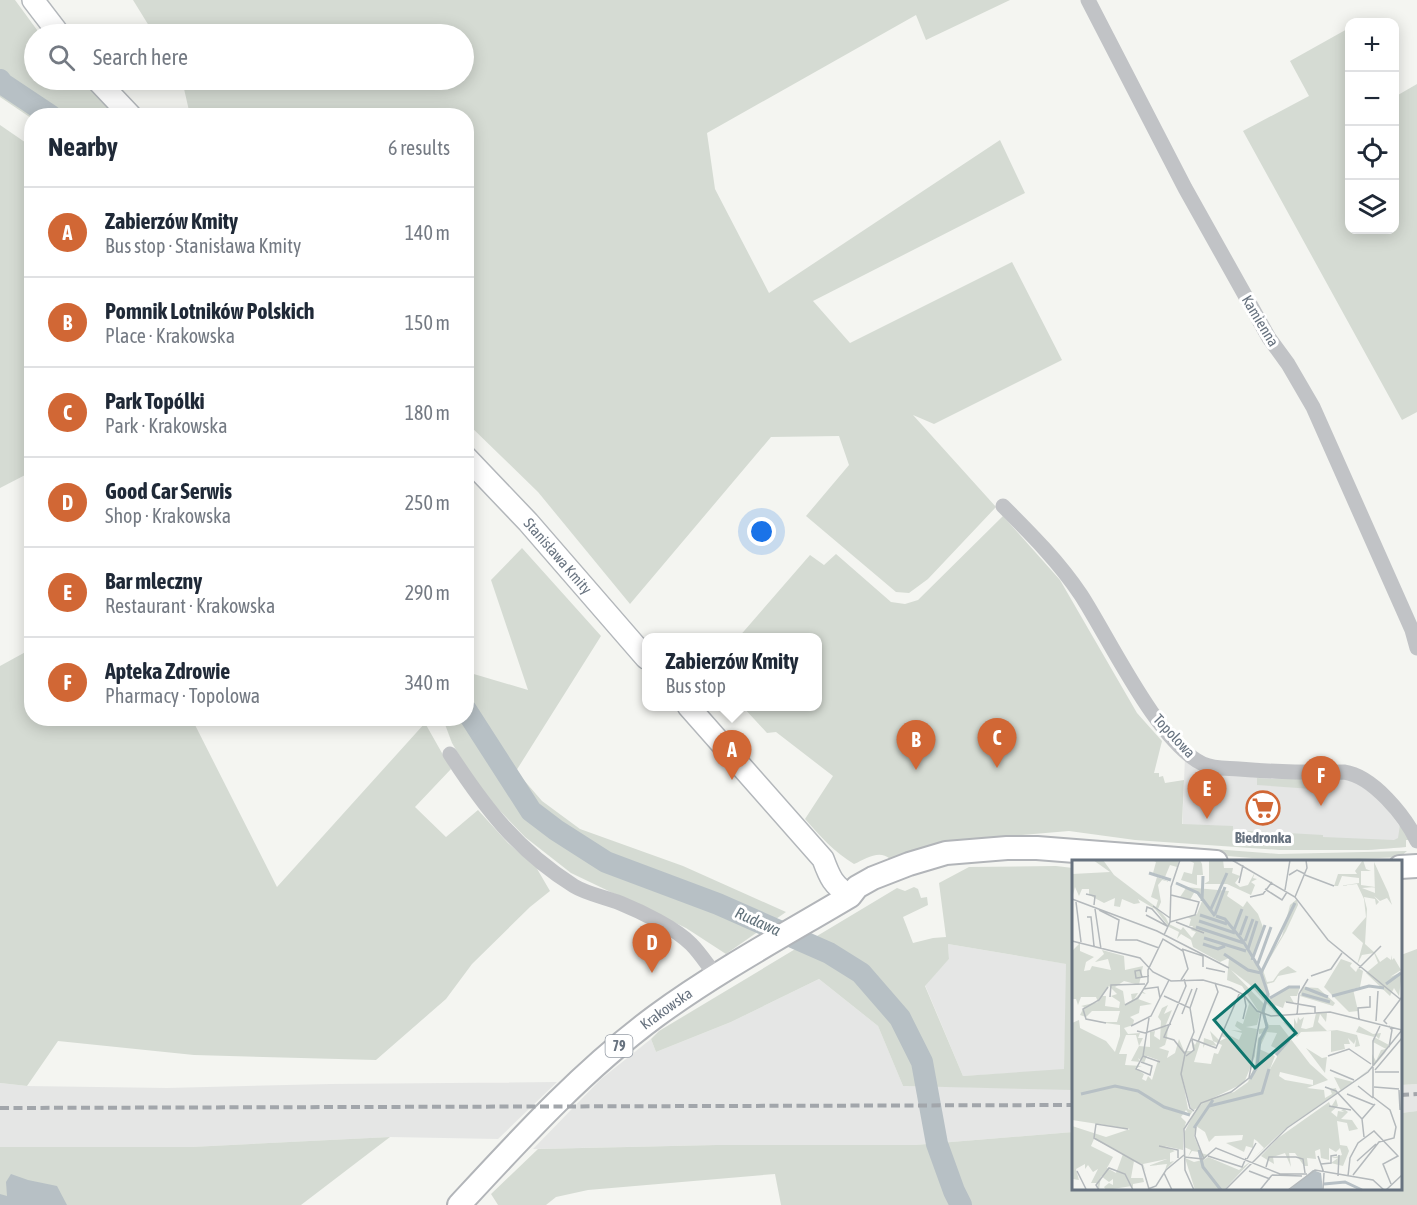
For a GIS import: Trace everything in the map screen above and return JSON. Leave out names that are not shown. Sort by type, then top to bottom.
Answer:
[{"type":"main road","points":[[33,0],[51,24]]},
{"type":"main road","points":[[106,90],[123,108]]},
{"type":"main road","name":"Stanisława Kmity","points":[[474,465],[528,522],[642,653]]},
{"type":"main road","points":[[692,711],[823,859],[836,864],[842,871],[848,879],[850,896]]},
{"type":"main road","name":"Krakowska","points":[[459,1205],[560,1099],[609,1054],[658,1015],[717,976],[850,896],[865,896],[897,880],[965,853],[999,849],[1037,848],[1201,860]]},
{"type":"main road","points":[[1402,867],[1417,866]]},
{"type":"street","name":"Kamienna","points":[[1088,0],[1196,208],[1269,338],[1288,364],[1313,407],[1412,630],[1417,648]]},
{"type":"street","name":"Topolowa","points":[[1003,506],[1047,551],[1080,595],[1150,710],[1191,757],[1202,764],[1213,767],[1274,773],[1344,771],[1354,774],[1366,780],[1385,797],[1407,823],[1417,842]]},
{"type":"street","points":[[450,754],[474,791],[509,834],[542,864],[576,887],[621,904],[681,936],[693,946],[717,976]]},
{"type":"shaded area","points":[[0,0],[15,0],[33,24],[24,24],[24,90],[91,90],[108,108],[24,108],[24,113],[0,97]]},
{"type":"shaded area","points":[[133,0],[1010,0],[926,40],[916,15],[707,133],[715,189],[769,293],[1000,140],[1025,193],[813,301],[850,343],[1012,262],[1062,360],[934,424],[913,415],[996,507],[928,579],[909,593],[896,592],[806,516],[849,465],[839,436],[771,437],[630,604],[538,492],[474,430],[474,108],[188,108],[184,90],[474,90],[474,24],[148,24]]},
{"type":"shaded area","points":[[1345,30],[1345,234],[1399,234],[1399,94],[1417,84],[1417,412],[1402,420],[1243,131],[1309,96],[1290,61]]},
{"type":"shaded area","points":[[0,125],[24,142],[24,476],[0,488]]},
{"type":"shaded area","points":[[1003,516],[1060,580],[1137,713],[1162,741],[1154,773],[1159,773],[1159,777],[1163,776],[1165,783],[1184,780],[1182,824],[1233,826],[1233,830],[1323,835],[1323,837],[1394,840],[1398,838],[1400,825],[1409,840],[1406,840],[1406,847],[1368,850],[1280,850],[1135,840],[1069,831],[973,839],[918,849],[890,859],[877,855],[854,864],[822,838],[805,819],[833,776],[776,732],[767,733],[747,711],[822,711],[822,633],[742,633],[810,555],[824,565],[836,554],[891,602],[905,604],[918,600]]},
{"type":"shaded area","points":[[522,548],[601,636],[516,771],[542,801],[580,829],[683,866],[786,912],[726,954],[686,928],[571,873],[525,837],[480,790],[452,743],[446,726],[474,726],[474,674],[528,690],[491,580]]},
{"type":"shaded area","points":[[24,653],[24,726],[196,726],[277,887],[422,726],[427,726],[451,769],[415,807],[446,837],[478,810],[508,843],[536,867],[550,891],[530,907],[472,964],[446,999],[376,1060],[194,1055],[58,1041],[27,1086],[0,1083],[0,666]]},
{"type":"shaded area","points":[[1185,756],[1208,771],[1257,778],[1316,776],[1351,778],[1381,801],[1410,840],[1406,840],[1406,847],[1368,850],[1285,850],[1285,842],[1182,835]]},
{"type":"shaded area","points":[[1327,776],[1326,790],[1257,785],[1257,778]]},
{"type":"shaded area","points":[[1095,840],[1279,854],[1407,851],[1400,857],[1360,859],[1252,858],[1139,849]]},
{"type":"shaded area","points":[[969,867],[1072,868],[1072,1090],[903,1086],[878,1026],[819,979],[731,1022],[656,1052],[651,1039],[659,1031],[897,888],[905,891],[914,887],[918,889],[921,898],[927,897],[928,905],[903,917],[913,943],[946,937],[939,883]],"holes":[[[948,944],[1066,964],[1064,1069],[963,1076],[925,986],[949,959]]]},
{"type":"shaded area","points":[[948,944],[1067,964],[1064,1070],[963,1076],[925,985],[949,959]]},
{"type":"shaded area","points":[[1417,949],[1417,1084],[1402,1085],[1402,955]]},
{"type":"shaded area","points":[[819,979],[878,1026],[903,1086],[1072,1089],[1072,1132],[915,1145],[716,1145],[533,1149],[601,1079],[651,1039],[656,1052],[731,1022]]},
{"type":"shaded area","points":[[557,1082],[498,1139],[390,1137],[191,1147],[0,1147],[0,1083],[27,1086],[167,1088]]},
{"type":"shaded area","points":[[1417,1084],[1417,1111],[1402,1113],[1402,1085]]},
{"type":"shaded area","points":[[1417,1111],[1417,1205],[781,1205],[775,1174],[588,1190],[556,1197],[546,1205],[498,1205],[491,1194],[538,1149],[716,1145],[915,1145],[1072,1132],[1072,1190],[1402,1190],[1402,1113]]},
{"type":"shaded area","points":[[390,1137],[301,1205],[0,1205],[0,1147],[191,1147]]},
{"type":"shaded area","points":[[11,1174],[57,1186],[67,1205],[0,1205],[0,1194],[7,1196],[6,1182]]},
{"type":"waterway","name":"Rudawa","points":[[0,80],[39,108]]},
{"type":"waterway","name":"Rudawa","points":[[474,722],[531,811],[556,830],[606,862],[718,904],[829,953],[861,973],[900,1018],[922,1062],[937,1144],[961,1205]]},
{"type":"railway","points":[[1402,1095],[1417,1094]]},
{"type":"railway","points":[[0,1108],[1072,1105]]},
{"type":"place","name":"Park Topólki","points":[[997,768]]},
{"type":"place","name":"Pomnik Lotników Polskich","points":[[916,770]]},
{"type":"place","name":"Zabierzów Kmity","points":[[732,780]]},
{"type":"place","name":"Apteka Zdrowie","points":[[1321,806]]},
{"type":"place","name":"Biedronka","points":[[1263,808]]},
{"type":"place","name":"Bar mleczny","points":[[1207,819]]},
{"type":"place","name":"Good Car Serwis","points":[[652,973]]}]
